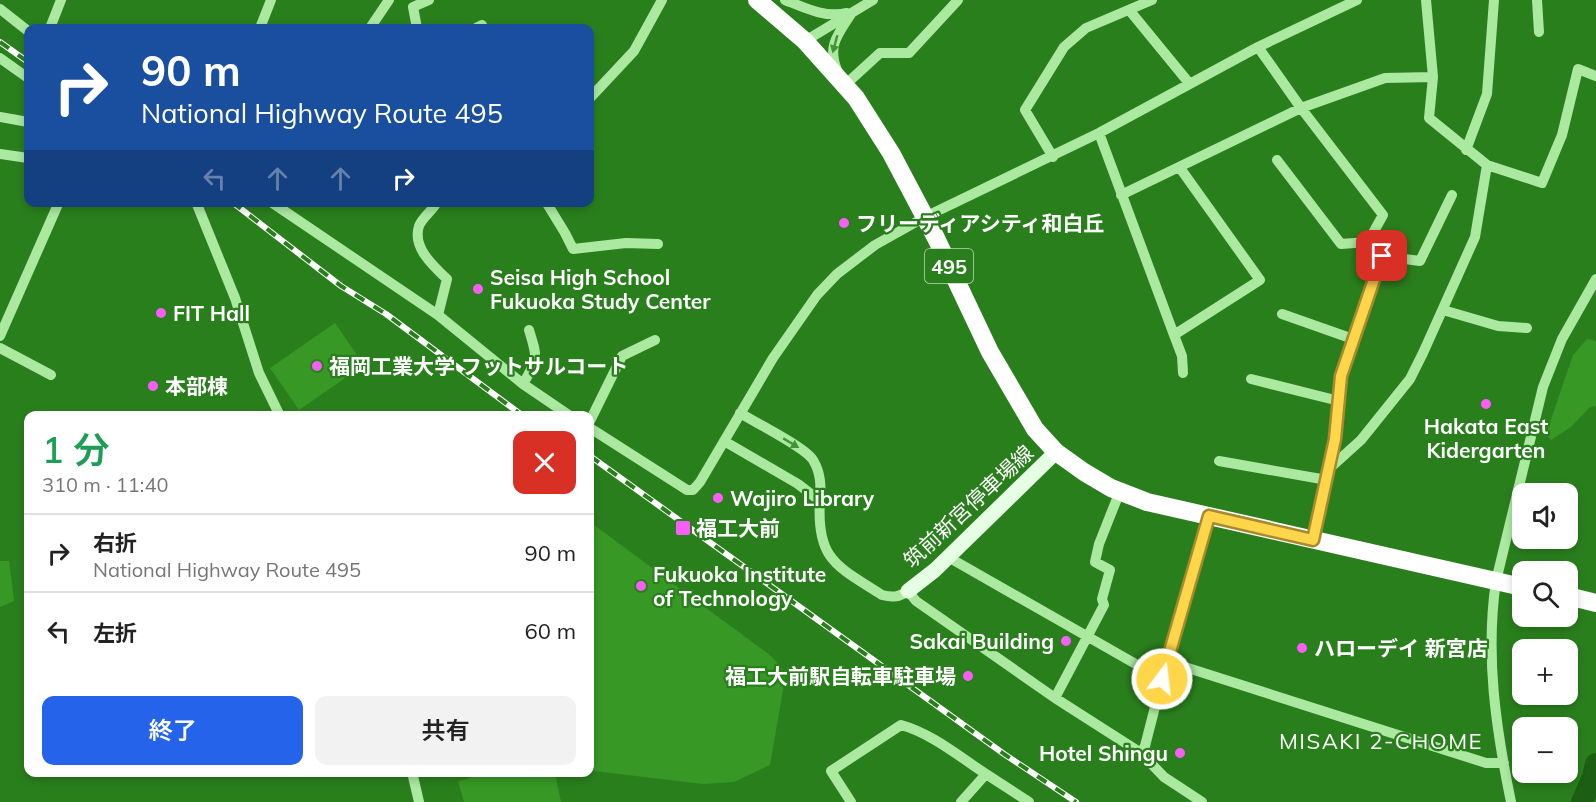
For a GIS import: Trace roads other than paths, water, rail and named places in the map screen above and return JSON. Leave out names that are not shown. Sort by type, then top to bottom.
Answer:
[{"type":"highway","name":"495","points":[[757,0],[805,41],[856,98],[891,153],[990,352],[1035,429],[1056,452],[1084,472],[1119,491],[1147,502],[1512,585]]},
{"type":"highway","points":[[1578,599],[1596,603]]},
{"type":"main road","name":"筑前新宮停車場線","points":[[908,591],[935,570],[1056,452]]},
{"type":"street","points":[[52,24],[61,0]]},
{"type":"street","points":[[262,24],[271,0]]},
{"type":"street","points":[[373,24],[389,0]]},
{"type":"street","points":[[416,24],[410,4],[429,0]]},
{"type":"street","points":[[594,94],[634,51],[662,0]]},
{"type":"street","points":[[785,0],[810,11],[826,14],[853,11]]},
{"type":"street","points":[[805,41],[873,0]]},
{"type":"street","points":[[853,11],[833,45],[832,58],[843,82],[880,53],[909,53],[958,0]]},
{"type":"street","points":[[1053,157],[1025,110],[1064,47],[1086,28],[1152,0]]},
{"type":"street","points":[[594,431],[687,490],[693,490],[700,482],[773,358],[817,295],[837,274],[874,245],[1053,157],[1258,47],[1357,0]]},
{"type":"street","points":[[1426,0],[1433,77],[1429,118],[1487,165],[1542,183],[1562,135],[1578,69],[1596,76]]},
{"type":"street","points":[[1466,150],[1487,94],[1494,0]]},
{"type":"street","points":[[1537,0],[1539,32]]},
{"type":"street","points":[[0,9],[24,28]]},
{"type":"street","points":[[1130,11],[1189,83]]},
{"type":"street","points":[[1258,47],[1301,108],[1383,215],[1368,242]]},
{"type":"street","points":[[0,58],[24,75]]},
{"type":"street","points":[[1121,195],[1301,108],[1385,78],[1433,77]]},
{"type":"street","points":[[0,117],[24,121]]},
{"type":"street","points":[[1099,133],[1182,356],[1184,373]]},
{"type":"street","points":[[0,154],[24,157]]},
{"type":"street","points":[[1277,160],[1341,244],[1368,242],[1382,256],[1420,261],[1452,195]]},
{"type":"street","points":[[1329,468],[1361,440],[1410,379],[1475,237],[1487,165]]},
{"type":"street","points":[[1174,335],[1260,280],[1180,168]]},
{"type":"street","points":[[0,336],[57,207]]},
{"type":"street","points":[[198,207],[235,298],[259,373],[278,411]]},
{"type":"street","points":[[278,207],[438,315],[523,384],[563,411]]},
{"type":"street","points":[[433,207],[419,225],[419,238],[424,256],[447,279],[438,315]]},
{"type":"street","points":[[549,207],[573,249],[626,243],[658,244]]},
{"type":"street","points":[[1313,540],[1327,480],[1341,376],[1382,256]]},
{"type":"street","points":[[1511,802],[1491,672],[1492,607],[1496,581],[1543,387],[1562,339],[1596,279]]},
{"type":"street","points":[[1443,310],[1498,326],[1527,328]]},
{"type":"street","points":[[1282,314],[1353,339]]},
{"type":"street","points":[[523,384],[535,363],[537,354],[529,330]]},
{"type":"street","points":[[594,413],[622,356],[656,340]]},
{"type":"street","points":[[0,348],[51,375]]},
{"type":"street","points":[[1251,379],[1339,401]]},
{"type":"street","points":[[740,413],[812,458],[819,473],[821,489],[821,536],[828,555],[835,564],[882,595],[899,596],[908,591],[916,601],[1055,698],[1141,753],[1164,777],[1202,802]]},
{"type":"street","points":[[724,441],[798,484],[820,501]]},
{"type":"street","points":[[1219,461],[1327,480]]},
{"type":"street","points":[[1055,698],[1104,605],[1102,599],[1110,570],[1095,562],[1099,544],[1119,491]]},
{"type":"street","points":[[1141,753],[1145,746],[1209,516]]},
{"type":"street","points":[[948,557],[1162,679]]},
{"type":"street","points":[[1167,661],[1486,763],[1504,762]]},
{"type":"street","points":[[850,802],[831,771],[901,725],[910,727],[930,738],[1029,802]]},
{"type":"street","points":[[961,802],[986,774]]},
{"type":"street","points":[[413,777],[419,802]]},
{"type":"waterway","points":[[1582,802],[1596,764]]},
{"type":"railway","points":[[0,42],[24,59]]},
{"type":"railway","points":[[238,207],[341,286],[386,314],[516,411]]},
{"type":"railway","points":[[594,459],[1004,754],[1076,802]]},
{"type":"place","name":"フリーディアシティ和白丘","points":[[844,223]]},
{"type":"place","name":"Seisa High School Fukuoka Study Center","points":[[478,289]]},
{"type":"place","name":"FIT Hall","points":[[161,313]]},
{"type":"place","name":"福岡工業大学 フットサルコート","points":[[317,366]]},
{"type":"place","name":"本部棟","points":[[153,386]]},
{"type":"place","name":"Hakata East Kidergarten","points":[[1486,404]]},
{"type":"place","name":"Wajiro Library","points":[[718,498]]},
{"type":"place","name":"福工大前","points":[[683,528]]},
{"type":"place","name":"Fukuoka Institute of Technology","points":[[641,586]]},
{"type":"place","name":"Sakai Building","points":[[1066,641]]},
{"type":"place","name":"ハローデイ 新宮店","points":[[1302,648]]},
{"type":"place","name":"福工大前駅自転車駐車場","points":[[968,676]]},
{"type":"place","name":"Hotel Shingu","points":[[1180,753]]},
{"type":"district","name":"MISAKI 2-CHOME","points":[[1381,741]]}]
